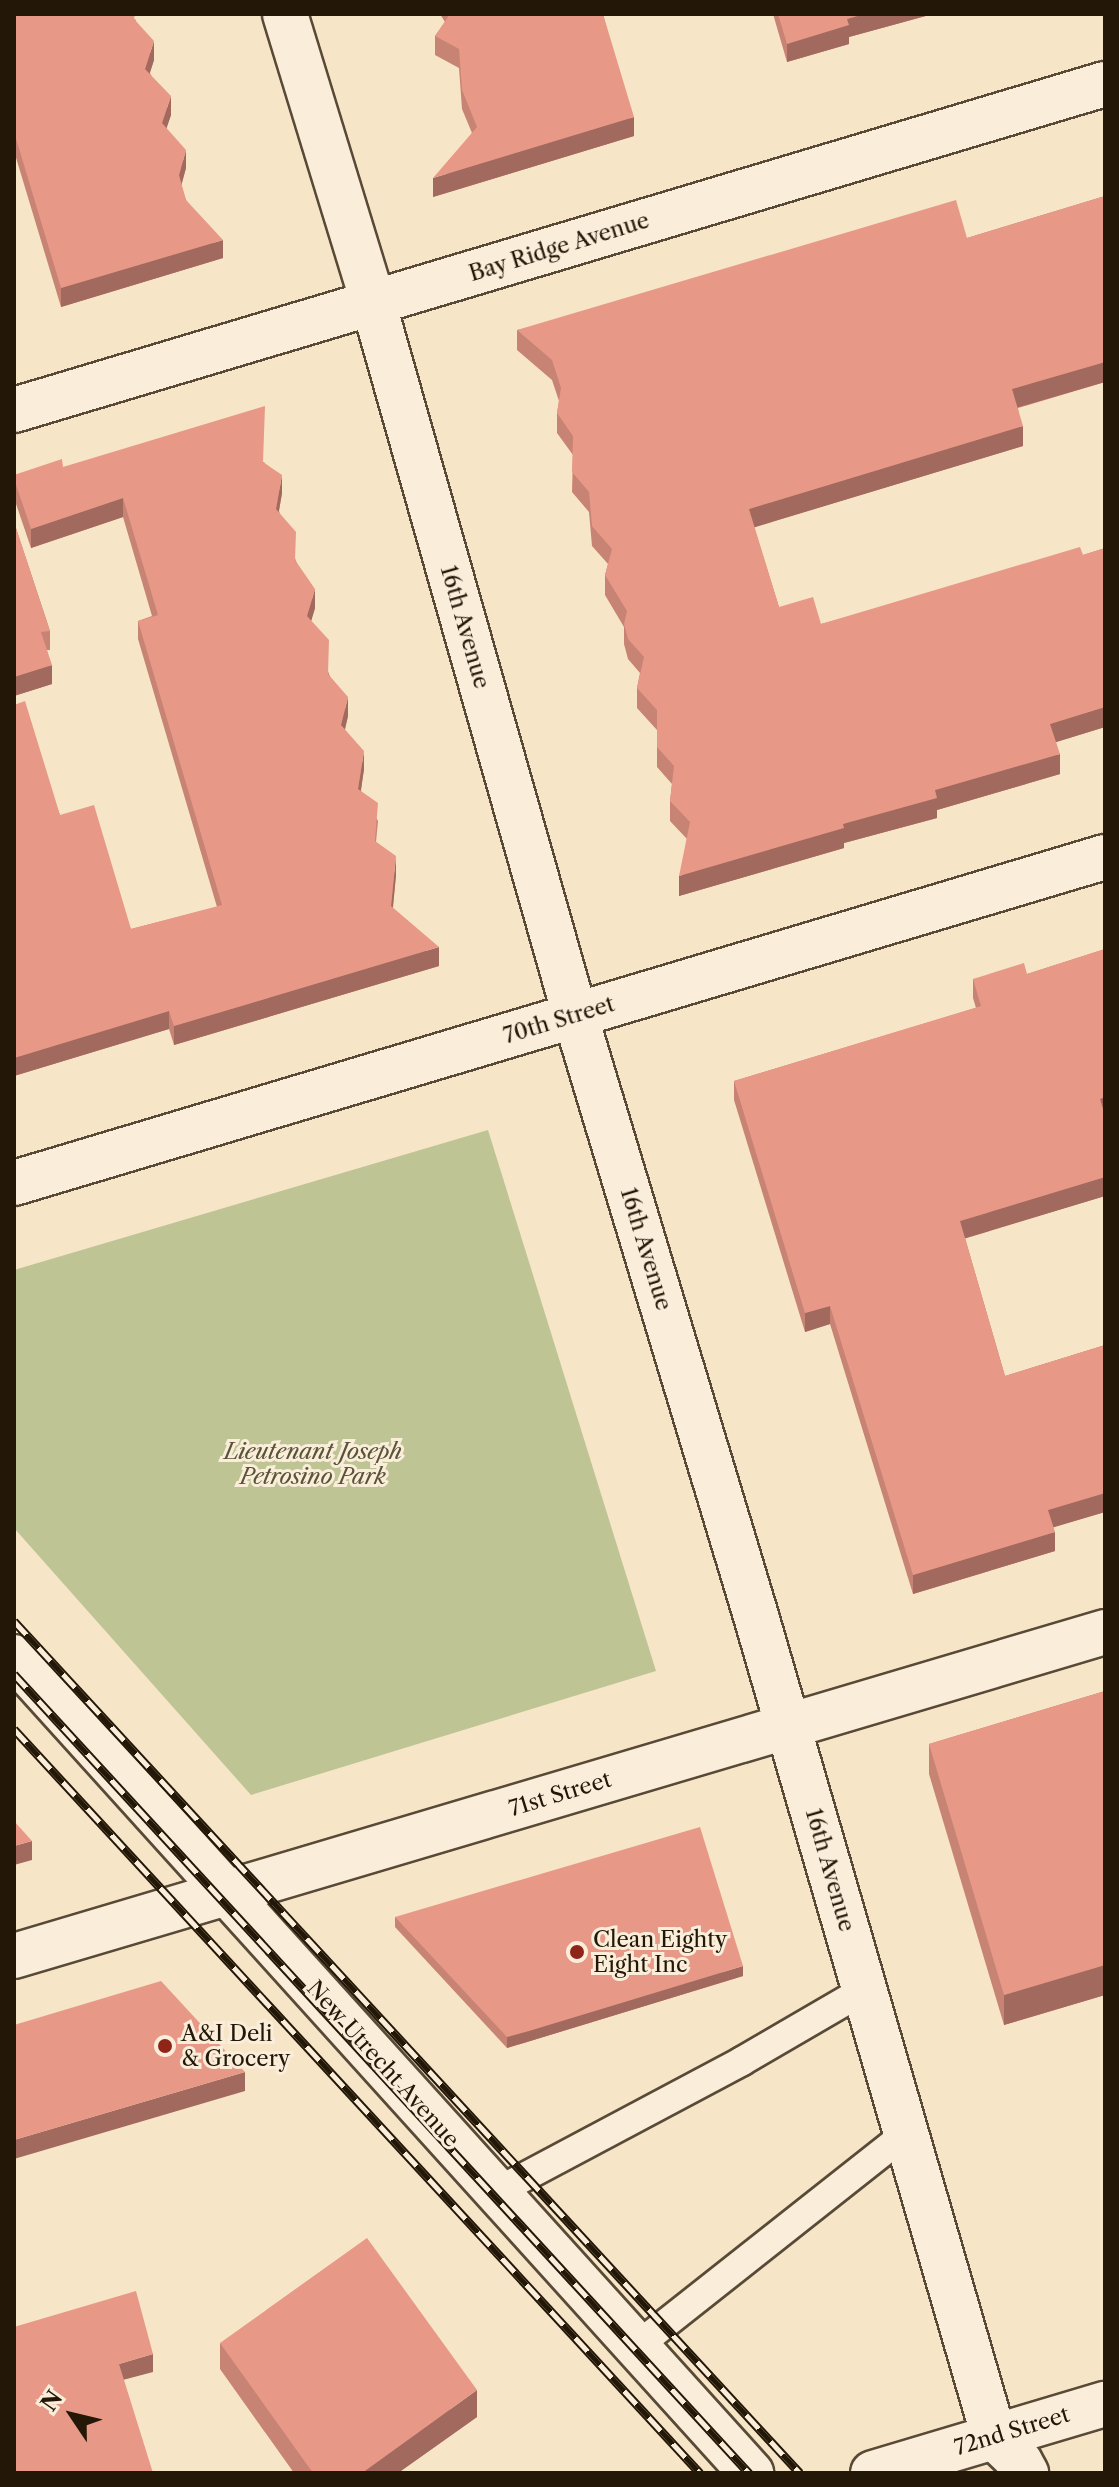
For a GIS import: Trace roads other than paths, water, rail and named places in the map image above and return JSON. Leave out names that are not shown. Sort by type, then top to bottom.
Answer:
[{"type":"street","name":"16th Avenue","points":[[285,14],[373,302],[575,1015],[788,1726],[994,2437],[1020,2462],[1026,2473]]},
{"type":"street","name":"Bay Ridge Avenue","points":[[14,410],[1105,84]]},
{"type":"street","name":"70th Street","points":[[14,1183],[1105,857]]},
{"type":"street","name":"71st Street","points":[[14,1956],[1105,1632]]},
{"type":"street","name":"New Utrecht Avenue","points":[[14,1657],[230,1892],[751,2473]]},
{"type":"street","name":"72nd Street","points":[[873,2473],[1105,2404]]},
{"type":"lane","points":[[498,2191],[742,2061],[864,1990]]},
{"type":"lane","points":[[637,2346],[907,2133]]},
{"type":"railway","points":[[14,1621],[800,2473]]},
{"type":"railway","points":[[14,1674],[749,2473]]},
{"type":"railway","points":[[14,1729],[700,2473]]},
{"type":"place","name":"Clean Eighty Eight Inc","points":[[577,1952]]},
{"type":"place","name":"A&I Deli & Grocery","points":[[165,2046]]},
{"type":"park label","name":"Lieutenant Joseph Petrosino Park","points":[[313,1464]]}]
